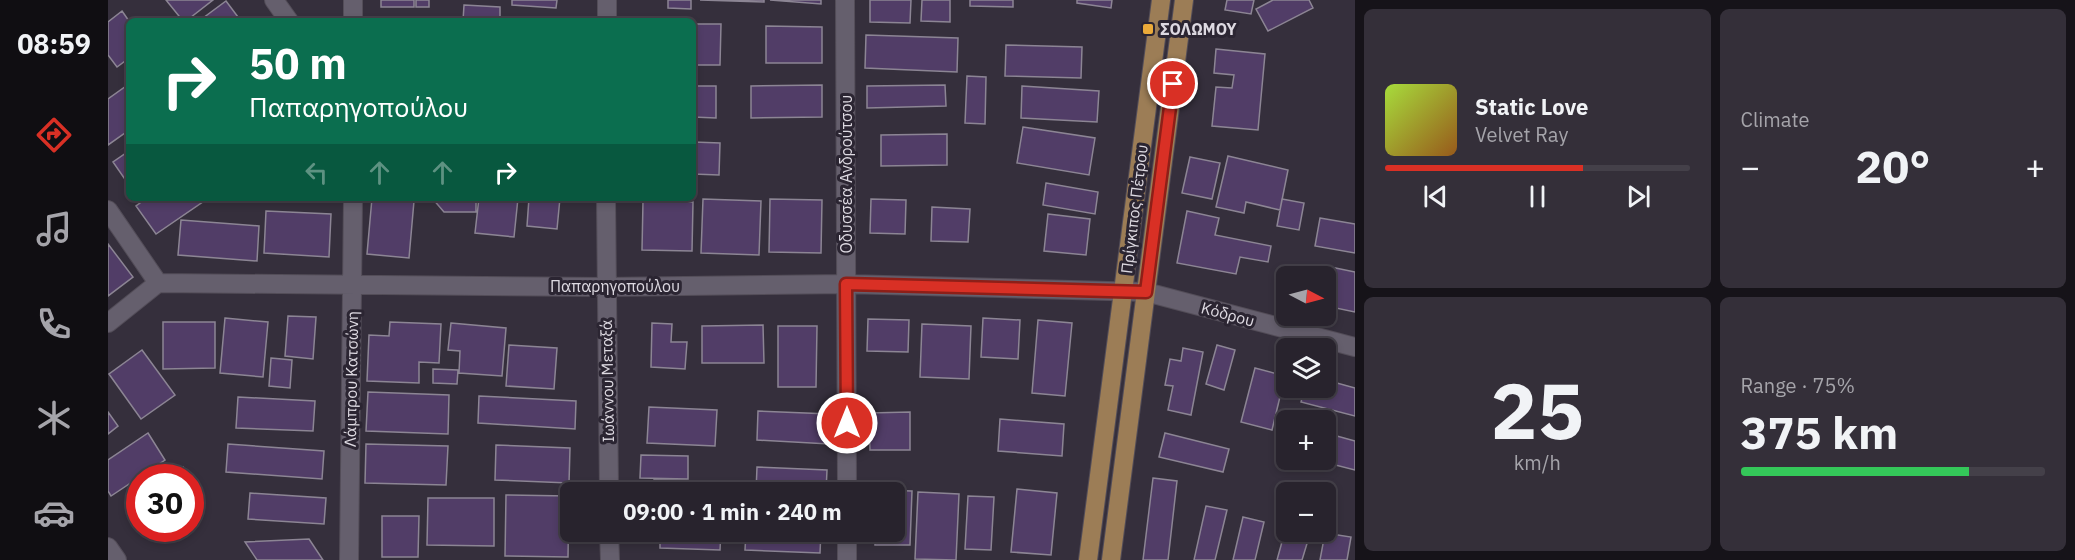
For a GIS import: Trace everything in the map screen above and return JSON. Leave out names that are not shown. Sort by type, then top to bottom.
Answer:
[{"type":"main road","name":"Πρίγκιπος Πέτρου","points":[[1111,560],[1161,0]]},
{"type":"main road","name":"Πρίγκιπος Πέτρου","points":[[1088,560],[1184,0]]},
{"type":"street","points":[[274,0],[287,18]]},
{"type":"street","points":[[353,0],[353,18]]},
{"type":"street","points":[[607,0],[607,18]]},
{"type":"street","name":"Οδυσσέα Ανδρούτσου","points":[[845,0],[847,482]]},
{"type":"street","name":"Λάμπρου Κατσώνη","points":[[349,560],[353,201]]},
{"type":"street","name":"Ιωάννου Μεταξά","points":[[606,201],[605,287],[609,482]]},
{"type":"street","points":[[108,210],[158,284],[108,323]]},
{"type":"street","name":"Παπαρηγοπούλου","points":[[158,284],[605,287],[846,284],[1135,292]]},
{"type":"street","name":"Κόδρου","points":[[1135,292],[1355,347]]},
{"type":"street","points":[[609,542],[610,560]]},
{"type":"street","points":[[847,542],[847,560]]},
{"type":"street","points":[[108,547],[117,560]]},
{"type":"building","points":[[166,0],[213,0],[190,18],[181,18]]},
{"type":"building","points":[[381,0],[414,0],[414,7],[381,7]]},
{"type":"building","points":[[416,0],[429,0],[429,7],[416,7]]},
{"type":"building","points":[[512,0],[557,0],[556,8],[512,5]]},
{"type":"building","points":[[668,0],[691,0],[691,9],[668,8]]},
{"type":"building","points":[[700,0],[764,0],[764,2]]},
{"type":"building","points":[[770,0],[821,0],[821,4]]},
{"type":"building","points":[[870,0],[911,0],[910,23],[870,22]]},
{"type":"building","points":[[922,0],[950,0],[950,22],[921,21]]},
{"type":"building","points":[[970,0],[1013,0],[1013,7],[970,6]]},
{"type":"building","points":[[1077,0],[1112,0],[1111,8],[1077,3]]},
{"type":"building","points":[[1227,0],[1254,0],[1251,14],[1225,10]]},
{"type":"building","points":[[1273,0],[1309,0],[1313,8],[1268,31],[1256,9]]},
{"type":"building","points":[[226,1],[239,18],[203,18]]},
{"type":"building","points":[[464,5],[500,7],[500,18],[463,18]]},
{"type":"building","points":[[122,11],[127,18],[126,60],[117,67],[108,55],[108,22]]},
{"type":"building","points":[[696,24],[721,24],[720,65],[696,65]]},
{"type":"building","points":[[766,26],[822,27],[822,63],[766,63]]},
{"type":"building","points":[[866,35],[958,38],[957,72],[865,68]]},
{"type":"building","points":[[1006,45],[1082,47],[1081,78],[1005,76]]},
{"type":"building","points":[[1216,49],[1265,54],[1258,130],[1212,126],[1216,87],[1232,88],[1234,75],[1214,73]]},
{"type":"building","points":[[967,76],[986,77],[985,124],[965,123]]},
{"type":"building","points":[[822,85],[822,117],[751,118],[751,86]]},
{"type":"building","points":[[945,85],[946,106],[867,108],[867,86]]},
{"type":"building","points":[[126,86],[126,132],[108,145],[108,99]]},
{"type":"building","points":[[696,86],[716,86],[716,118],[696,117]]},
{"type":"building","points":[[1022,86],[1099,91],[1097,122],[1021,118]]},
{"type":"building","points":[[1023,127],[1095,138],[1089,175],[1017,163]]},
{"type":"building","points":[[947,134],[947,165],[881,166],[881,135]]},
{"type":"building","points":[[696,142],[720,143],[719,175],[696,174]]},
{"type":"building","points":[[126,153],[126,181],[113,162]]},
{"type":"building","points":[[1228,156],[1288,170],[1280,210],[1246,202],[1244,213],[1216,207]]},
{"type":"building","points":[[1190,157],[1220,163],[1212,199],[1182,193]]},
{"type":"building","points":[[1046,183],[1098,192],[1095,214],[1043,205]]},
{"type":"building","points":[[703,199],[761,201],[759,255],[701,253]]},
{"type":"building","points":[[770,199],[822,200],[821,253],[769,252]]},
{"type":"building","points":[[871,199],[906,200],[905,234],[870,233]]},
{"type":"building","points":[[1282,199],[1304,203],[1299,230],[1277,226]]},
{"type":"building","points":[[143,201],[204,201],[156,234],[136,206]]},
{"type":"building","points":[[372,201],[414,201],[409,258],[367,254]]},
{"type":"building","points":[[435,201],[476,201],[476,212],[444,212]]},
{"type":"building","points":[[479,201],[518,201],[514,237],[475,233]]},
{"type":"building","points":[[529,201],[560,201],[557,229],[527,226]]},
{"type":"building","points":[[643,201],[693,202],[692,251],[642,250]]},
{"type":"building","points":[[932,207],[970,209],[968,242],[931,241]]},
{"type":"building","points":[[266,211],[331,214],[329,257],[264,253]]},
{"type":"building","points":[[1187,211],[1219,218],[1215,235],[1271,246],[1268,262],[1240,257],[1236,274],[1177,263]]},
{"type":"building","points":[[1048,214],[1090,219],[1086,255],[1044,251]]},
{"type":"building","points":[[1320,218],[1355,224],[1355,253],[1315,246]]},
{"type":"building","points":[[181,220],[259,226],[257,261],[178,255]]},
{"type":"building","points":[[108,244],[133,277],[108,296]]},
{"type":"building","points":[[1336,268],[1355,272],[1355,312],[1336,308]]},
{"type":"building","points":[[288,316],[316,317],[313,359],[285,356]]},
{"type":"building","points":[[225,318],[268,322],[263,377],[220,373]]},
{"type":"building","points":[[983,318],[1020,320],[1018,359],[981,357]]},
{"type":"building","points":[[868,319],[909,320],[908,352],[867,351]]},
{"type":"building","points":[[1038,320],[1072,323],[1065,396],[1032,393]]},
{"type":"building","points":[[163,322],[215,322],[215,368],[163,369]]},
{"type":"building","points":[[390,322],[441,324],[439,363],[419,362],[419,383],[367,381],[369,335],[389,336]]},
{"type":"building","points":[[451,323],[506,328],[502,376],[459,373],[460,351],[448,350]]},
{"type":"building","points":[[652,323],[672,324],[671,342],[687,342],[685,369],[651,367]]},
{"type":"building","points":[[922,324],[971,326],[969,379],[920,377]]},
{"type":"building","points":[[763,325],[764,363],[702,363],[702,326]]},
{"type":"building","points":[[778,326],[817,326],[816,387],[778,387]]},
{"type":"building","points":[[509,345],[557,348],[554,389],[506,386]]},
{"type":"building","points":[[1217,345],[1235,350],[1224,390],[1206,384]]},
{"type":"building","points":[[1183,348],[1203,352],[1191,415],[1168,410],[1173,386],[1165,385],[1170,359],[1181,361]]},
{"type":"building","points":[[142,350],[175,395],[141,419],[109,374]]},
{"type":"building","points":[[271,358],[292,360],[290,388],[269,386]]},
{"type":"building","points":[[1255,368],[1276,374],[1276,398],[1280,398],[1272,430],[1241,422]]},
{"type":"building","points":[[433,369],[458,370],[457,384],[433,383]]},
{"type":"building","points":[[1336,383],[1355,388],[1355,416],[1336,410],[1301,402],[1302,398],[1336,398]]},
{"type":"building","points":[[368,392],[449,395],[448,434],[366,431]]},
{"type":"building","points":[[479,396],[576,401],[575,429],[478,423]]},
{"type":"building","points":[[238,397],[315,401],[313,431],[236,428]]},
{"type":"building","points":[[649,407],[717,410],[715,446],[647,443]]},
{"type":"building","points":[[758,411],[830,414],[829,444],[757,440]]},
{"type":"building","points":[[108,412],[118,426],[108,434]]},
{"type":"building","points":[[910,412],[910,450],[870,450],[869,413]]},
{"type":"building","points":[[1000,419],[1064,424],[1062,456],[998,451]]},
{"type":"building","points":[[148,433],[165,460],[159,464],[126,464],[126,486],[111,496],[108,491],[108,460]]},
{"type":"building","points":[[1165,433],[1229,449],[1223,472],[1159,457]]},
{"type":"building","points":[[1336,436],[1355,441],[1355,470],[1336,465]]},
{"type":"building","points":[[228,444],[324,451],[322,479],[226,472]]},
{"type":"building","points":[[366,444],[448,446],[446,485],[365,483]]},
{"type":"building","points":[[496,445],[570,448],[569,482],[495,480]]},
{"type":"building","points":[[641,455],[688,456],[688,479],[640,478]]},
{"type":"building","points":[[757,467],[827,470],[826,482],[756,482]]},
{"type":"building","points":[[1153,478],[1177,481],[1168,560],[1143,560]]},
{"type":"building","points":[[654,480],[700,481],[700,482],[654,482]]},
{"type":"building","points":[[1017,489],[1057,493],[1051,555],[1011,552]]},
{"type":"building","points":[[905,491],[912,491],[910,545],[875,545],[875,542],[905,542]]},
{"type":"building","points":[[918,492],[959,494],[956,560],[915,559]]},
{"type":"building","points":[[250,493],[326,498],[324,524],[248,519]]},
{"type":"building","points":[[506,495],[560,496],[560,542],[568,542],[568,557],[505,556]]},
{"type":"building","points":[[968,496],[994,497],[991,550],[965,549]]},
{"type":"building","points":[[428,498],[494,498],[494,546],[427,545]]},
{"type":"building","points":[[1206,506],[1227,510],[1215,560],[1194,560]]},
{"type":"building","points":[[382,516],[419,516],[418,557],[382,557]]},
{"type":"building","points":[[1243,517],[1264,522],[1255,560],[1233,560]]},
{"type":"building","points":[[1336,535],[1351,537],[1347,560],[1320,560],[1323,542],[1336,542]]},
{"type":"building","points":[[309,539],[323,560],[257,560],[245,542]]},
{"type":"building","points":[[660,542],[720,542],[720,550],[660,548]]},
{"type":"building","points":[[745,542],[820,542],[820,553],[745,550]]},
{"type":"building","points":[[1282,542],[1307,542],[1302,560],[1277,560]]},
{"type":"place","name":"ΣΟΛΩΜΟΥ","points":[[1148,29]]},
{"type":"route","points":[[847,423],[846,284],[1146,292],[1173,84]]}]
